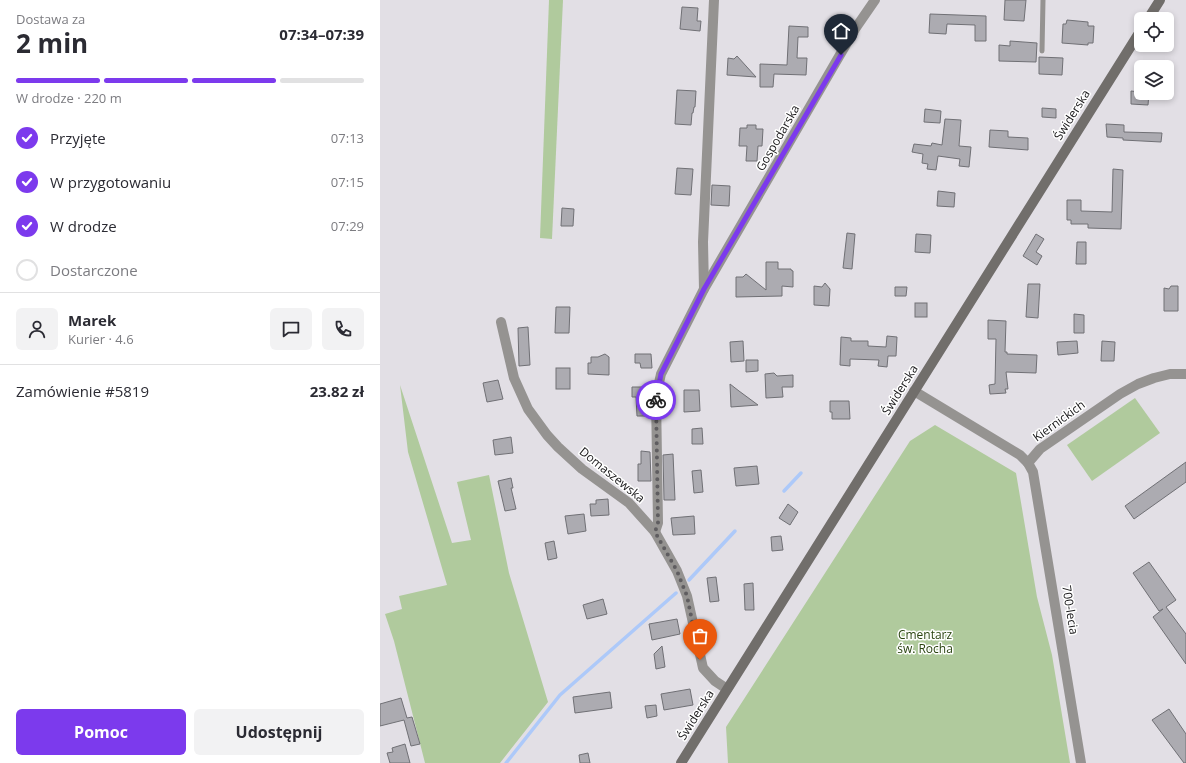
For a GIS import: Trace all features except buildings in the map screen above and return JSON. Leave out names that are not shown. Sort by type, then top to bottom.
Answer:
[{"type":"main road","points":[[1152,12],[1160,0]]},
{"type":"main road","name":"Świderska","points":[[681,763],[1134,41]]},
{"type":"street","name":"Gospodarska","points":[[704,289],[703,242],[714,0]]},
{"type":"street","name":"Gospodarska","points":[[655,532],[658,523],[656,396],[661,374],[704,289],[855,29],[875,0]]},
{"type":"street","name":"Domaszewska","points":[[501,322],[514,378],[520,393],[537,421],[558,447],[582,469],[629,503],[655,532],[677,571],[687,596],[703,668],[715,681],[727,689]]},
{"type":"street","name":"Kiernickich","points":[[1028,463],[1040,449],[1120,394],[1138,384],[1154,378],[1170,374],[1186,374]]},
{"type":"street","points":[[914,391],[1008,448],[1028,463]]},
{"type":"street","name":"700-lecia","points":[[1028,463],[1033,472],[1036,485],[1081,763]]},
{"type":"lane","points":[[1042,52],[1043,0]]},
{"type":"green space","points":[[549,0],[563,0],[552,239],[540,238]]},
{"type":"green space","points":[[400,385],[452,543],[471,540],[457,482],[489,475],[509,573],[548,702],[500,763],[425,763],[394,641],[385,614],[402,609],[399,596],[447,585],[408,452]]},
{"type":"green space","points":[[1135,398],[1160,433],[1092,481],[1067,445]]},
{"type":"green space","name":"Cmentarz św. Rocha","points":[[935,425],[1016,473],[1037,597],[1052,655],[1070,763],[728,763],[726,727],[910,441]]},
{"type":"waterway","points":[[784,491],[801,473]]},
{"type":"waterway","points":[[689,580],[735,531]]},
{"type":"waterway","points":[[506,763],[560,695],[676,593]]},
{"type":"way so far","points":[[656,400],[658,523],[655,532],[677,571],[687,596],[700,660]]},
{"type":"route","points":[[656,400],[661,374],[704,289],[841,55]]}]
